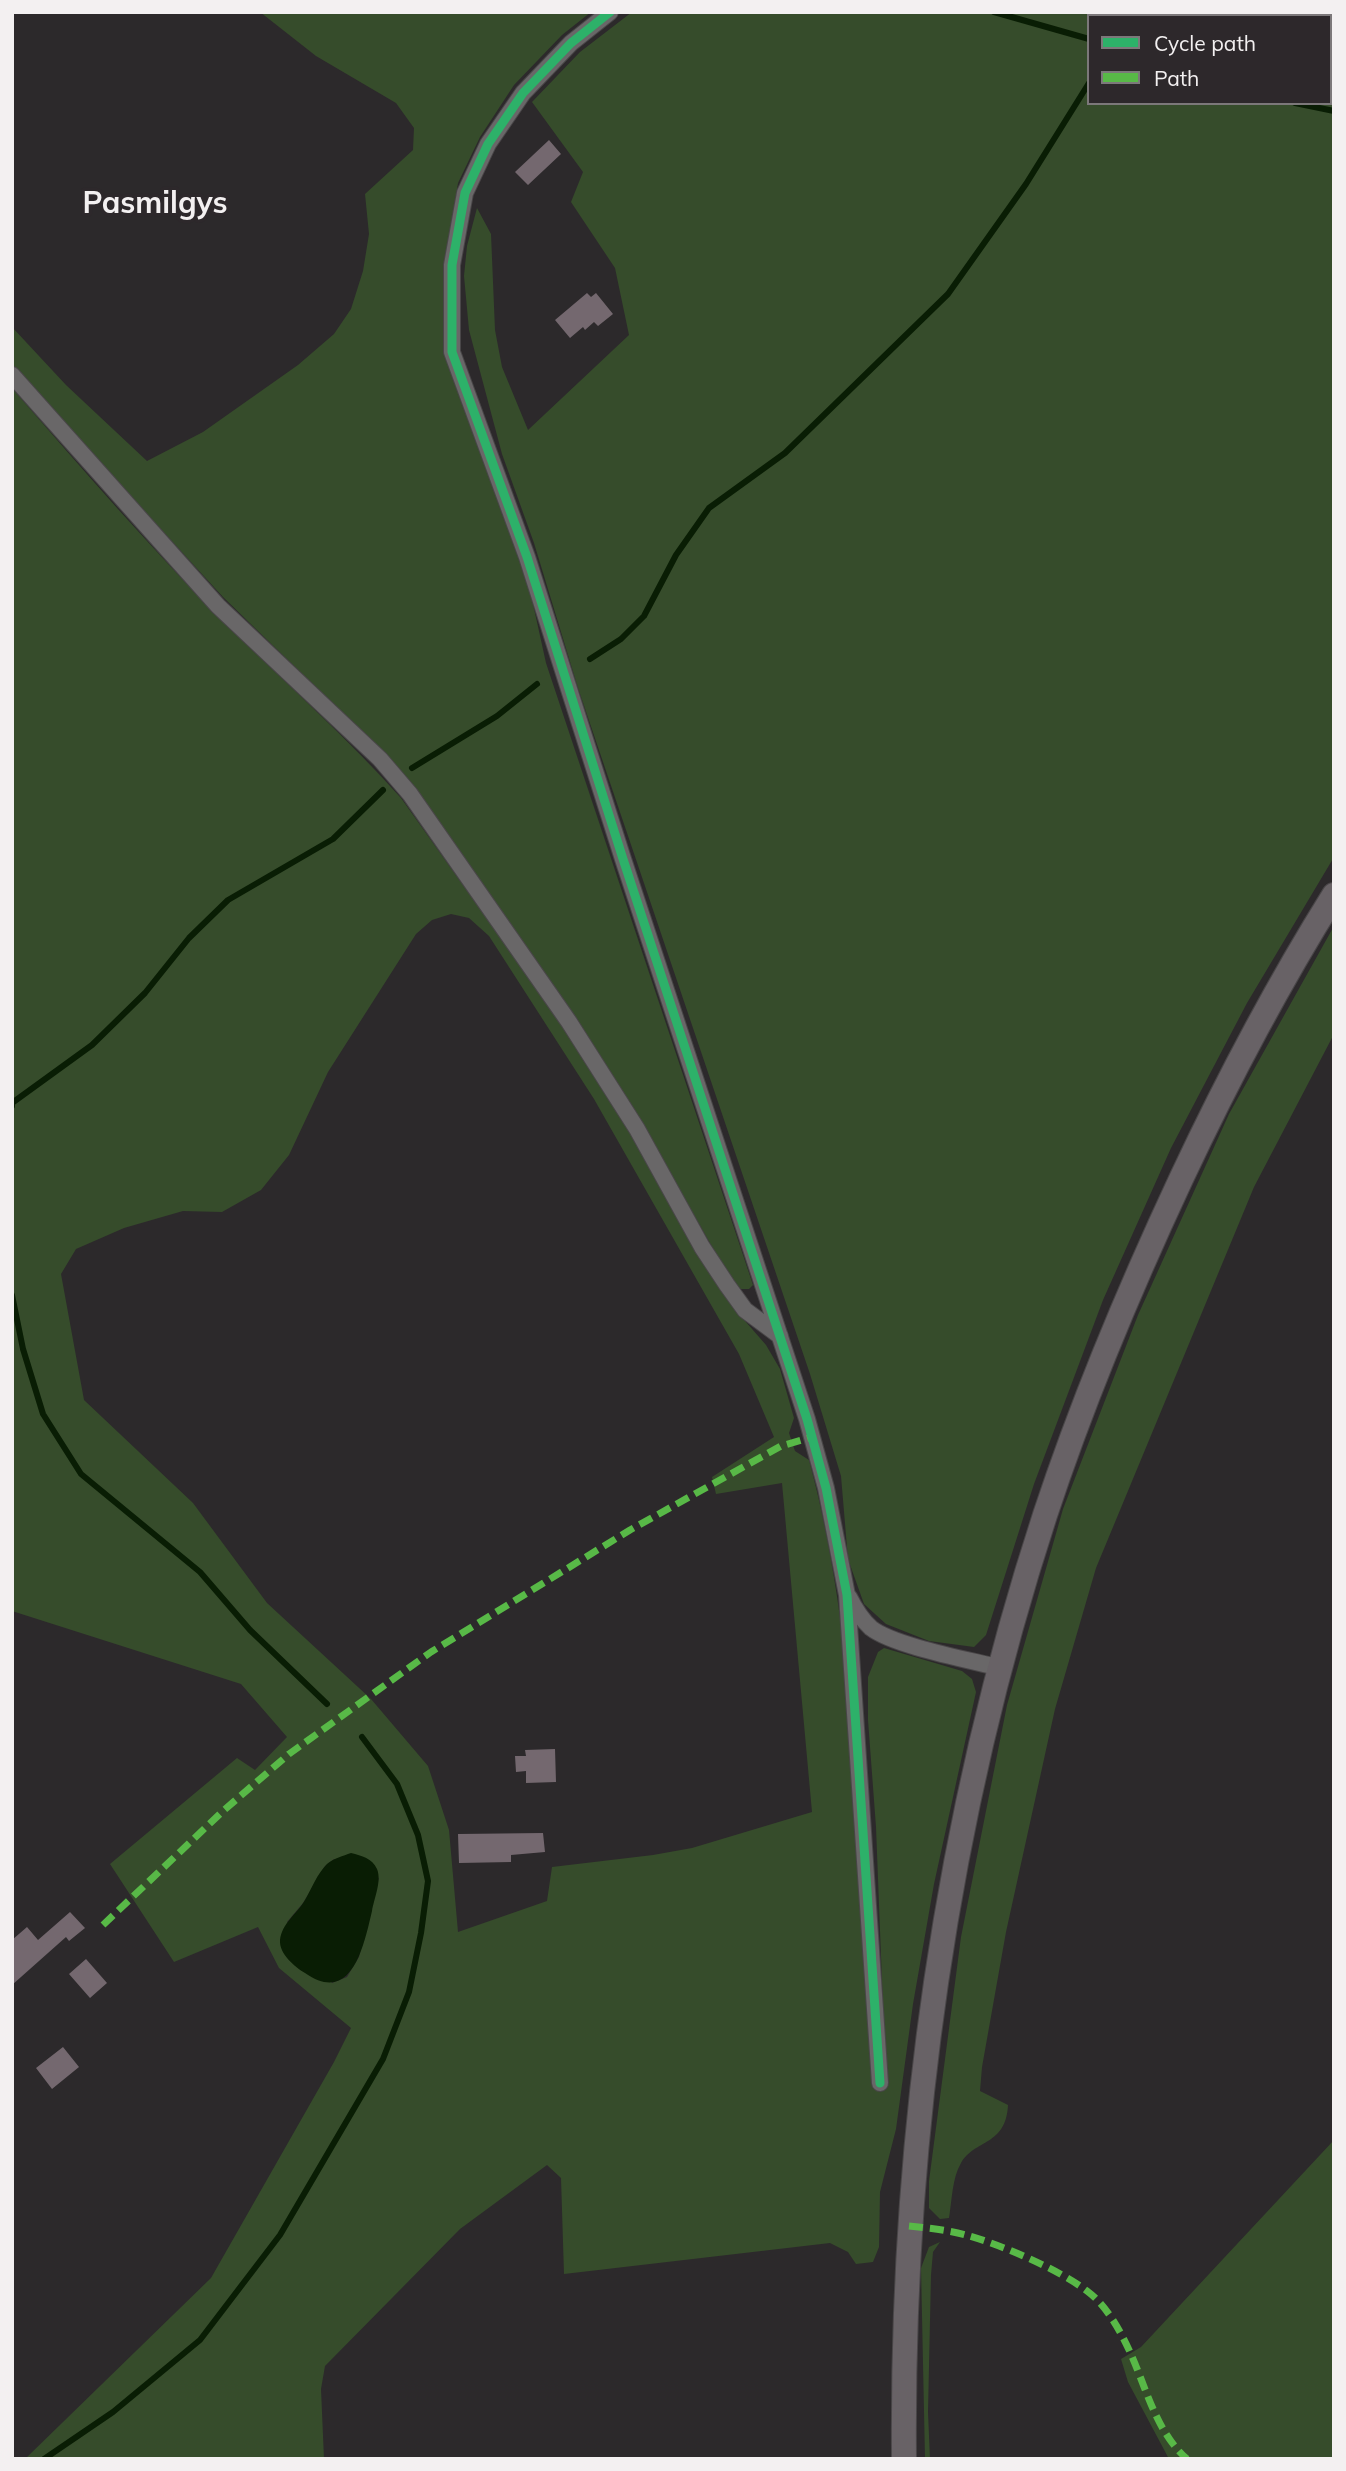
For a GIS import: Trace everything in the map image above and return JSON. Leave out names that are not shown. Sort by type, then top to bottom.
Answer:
[{"type":"main road","points":[[904,2459],[904,2321],[909,2226],[924,2077],[939,1970],[972,1787],[1001,1668],[1045,1516],[1075,1428],[1143,1261],[1219,1098],[1298,954],[1334,895]]},
{"type":"street","points":[[610,12],[571,43],[523,93],[488,144],[465,193],[452,265],[452,352],[527,557],[807,1419],[826,1488],[847,1595],[880,2083]]},
{"type":"street","points":[[12,375],[218,606],[380,759],[410,794],[576,1033],[637,1129],[702,1247],[727,1285],[745,1310],[780,1336]]},
{"type":"street","points":[[847,1595],[861,1618],[874,1630],[893,1639],[1001,1668]]},
{"type":"shaded area","points":[[260,12],[591,12],[562,35],[514,85],[480,137],[458,183],[448,244],[447,353],[524,563],[546,663],[753,1285],[749,1289],[741,1289],[733,1283],[637,1116],[370,740],[223,597],[12,367],[12,327],[66,385],[147,461],[203,432],[298,365],[334,334],[351,309],[363,271],[369,234],[365,194],[413,150],[414,128],[396,103],[316,56]]},
{"type":"shaded area","points":[[632,12],[1334,12],[1334,857],[1247,1003],[1171,1148],[1103,1300],[1034,1484],[986,1635],[974,1647],[929,1641],[886,1624],[864,1604],[848,1559],[841,1476],[810,1374],[578,688],[534,543],[502,454],[469,330],[464,276],[467,246],[477,208],[491,234],[495,330],[502,367],[528,430],[629,335],[615,268],[571,202],[583,172],[532,102],[580,52]]},
{"type":"shaded area","points":[[12,388],[174,570],[401,798],[547,1003],[636,1140],[739,1314],[766,1345],[780,1369],[794,1418],[789,1433],[795,1451],[809,1460],[827,1537],[840,1615],[855,1772],[873,2087],[886,2085],[868,1677],[878,1652],[884,1648],[962,1671],[972,1679],[976,1692],[934,1884],[913,2004],[896,2129],[880,2192],[879,2247],[873,2262],[856,2264],[848,2252],[830,2243],[564,2274],[561,2178],[547,2165],[460,2229],[325,2366],[321,2389],[324,2459],[25,2459],[211,2278],[351,2028],[279,1968],[258,1927],[174,1962],[110,1864],[237,1758],[255,1770],[287,1737],[241,1684],[12,1611]],"holes":[[[451,914],[469,918],[489,936],[594,1099],[739,1354],[774,1437],[712,1477],[716,1494],[782,1483],[812,1812],[692,1848],[552,1867],[547,1901],[458,1932],[449,1830],[428,1766],[371,1699],[267,1603],[193,1503],[84,1400],[61,1274],[76,1249],[124,1228],[183,1211],[222,1212],[261,1190],[289,1155],[328,1072],[416,934],[432,920]],[[334,1859],[379,1878],[359,1957],[347,1977],[332,1983],[287,1922],[303,1903],[325,1866]]]},
{"type":"shaded area","points":[[1334,926],[1334,1034],[1254,1187],[1096,1568],[1055,1709],[1006,1932],[982,2067],[980,2091],[1008,2105],[1006,2118],[996,2135],[967,2155],[961,2163],[954,2183],[949,2218],[940,2219],[929,2208],[929,2181],[961,1937],[1007,1705],[1063,1509],[1138,1315],[1229,1114]]},
{"type":"shaded area","points":[[351,1853],[366,1858],[375,1865],[379,1879],[377,1890],[365,1940],[353,1967],[345,1977],[334,1982],[321,1981],[288,1960],[280,1945],[281,1934],[323,1868],[333,1860]]},
{"type":"shaded area","points":[[1334,2140],[1334,2459],[1169,2459],[1128,2382],[1121,2359],[1141,2347]]},
{"type":"shaded area","points":[[940,2242],[933,2252],[931,2275],[928,2412],[930,2459],[925,2459],[921,2268],[929,2247]]},
{"type":"building","points":[[549,140],[561,154],[528,185],[515,172]]},
{"type":"building","points":[[587,293],[591,297],[596,293],[613,314],[598,326],[594,322],[585,330],[583,327],[570,338],[555,320]]},
{"type":"building","points":[[555,1749],[556,1782],[526,1783],[526,1771],[516,1772],[515,1756],[526,1756],[525,1750]]},
{"type":"building","points":[[543,1833],[545,1852],[511,1855],[511,1862],[459,1863],[458,1834]]},
{"type":"building","points":[[70,1912],[85,1928],[69,1941],[66,1937],[12,1985],[12,1940],[27,1927],[38,1940]]},
{"type":"building","points":[[86,1959],[107,1983],[90,1998],[69,1974]]},
{"type":"building","points":[[63,2047],[79,2067],[52,2089],[36,2068]]},
{"type":"waterway","points":[[994,12],[1087,38]]},
{"type":"waterway","points":[[590,659],[621,639],[644,616],[676,555],[709,508],[785,453],[948,294],[1026,184],[1087,86]]},
{"type":"waterway","points":[[1305,105],[1334,111]]},
{"type":"waterway","points":[[412,768],[497,716],[537,684]]},
{"type":"waterway","points":[[12,1106],[12,1103],[92,1045],[145,993],[189,938],[228,900],[333,839],[383,790]]},
{"type":"waterway","points":[[12,1295],[23,1349],[43,1414],[81,1474],[200,1572],[250,1630],[327,1704]]},
{"type":"waterway","points":[[44,2459],[113,2412],[200,2340],[280,2235],[383,2059],[409,1992],[428,1881],[418,1835],[397,1784],[362,1737]]},
{"type":"marked path","points":[[103,1925],[223,1811],[289,1754],[431,1652],[630,1530],[781,1446],[812,1437]]},
{"type":"marked path","points":[[909,2226],[959,2233],[996,2245],[1061,2274],[1094,2297],[1122,2335],[1167,2436],[1187,2459]]},
{"type":"cycle path","points":[[610,12],[571,43],[523,93],[488,144],[465,193],[452,265],[452,352],[527,557],[807,1419],[826,1488],[847,1595],[880,2083]]},
{"type":"district","name":"Pasmilgys","points":[[155,204]]}]
